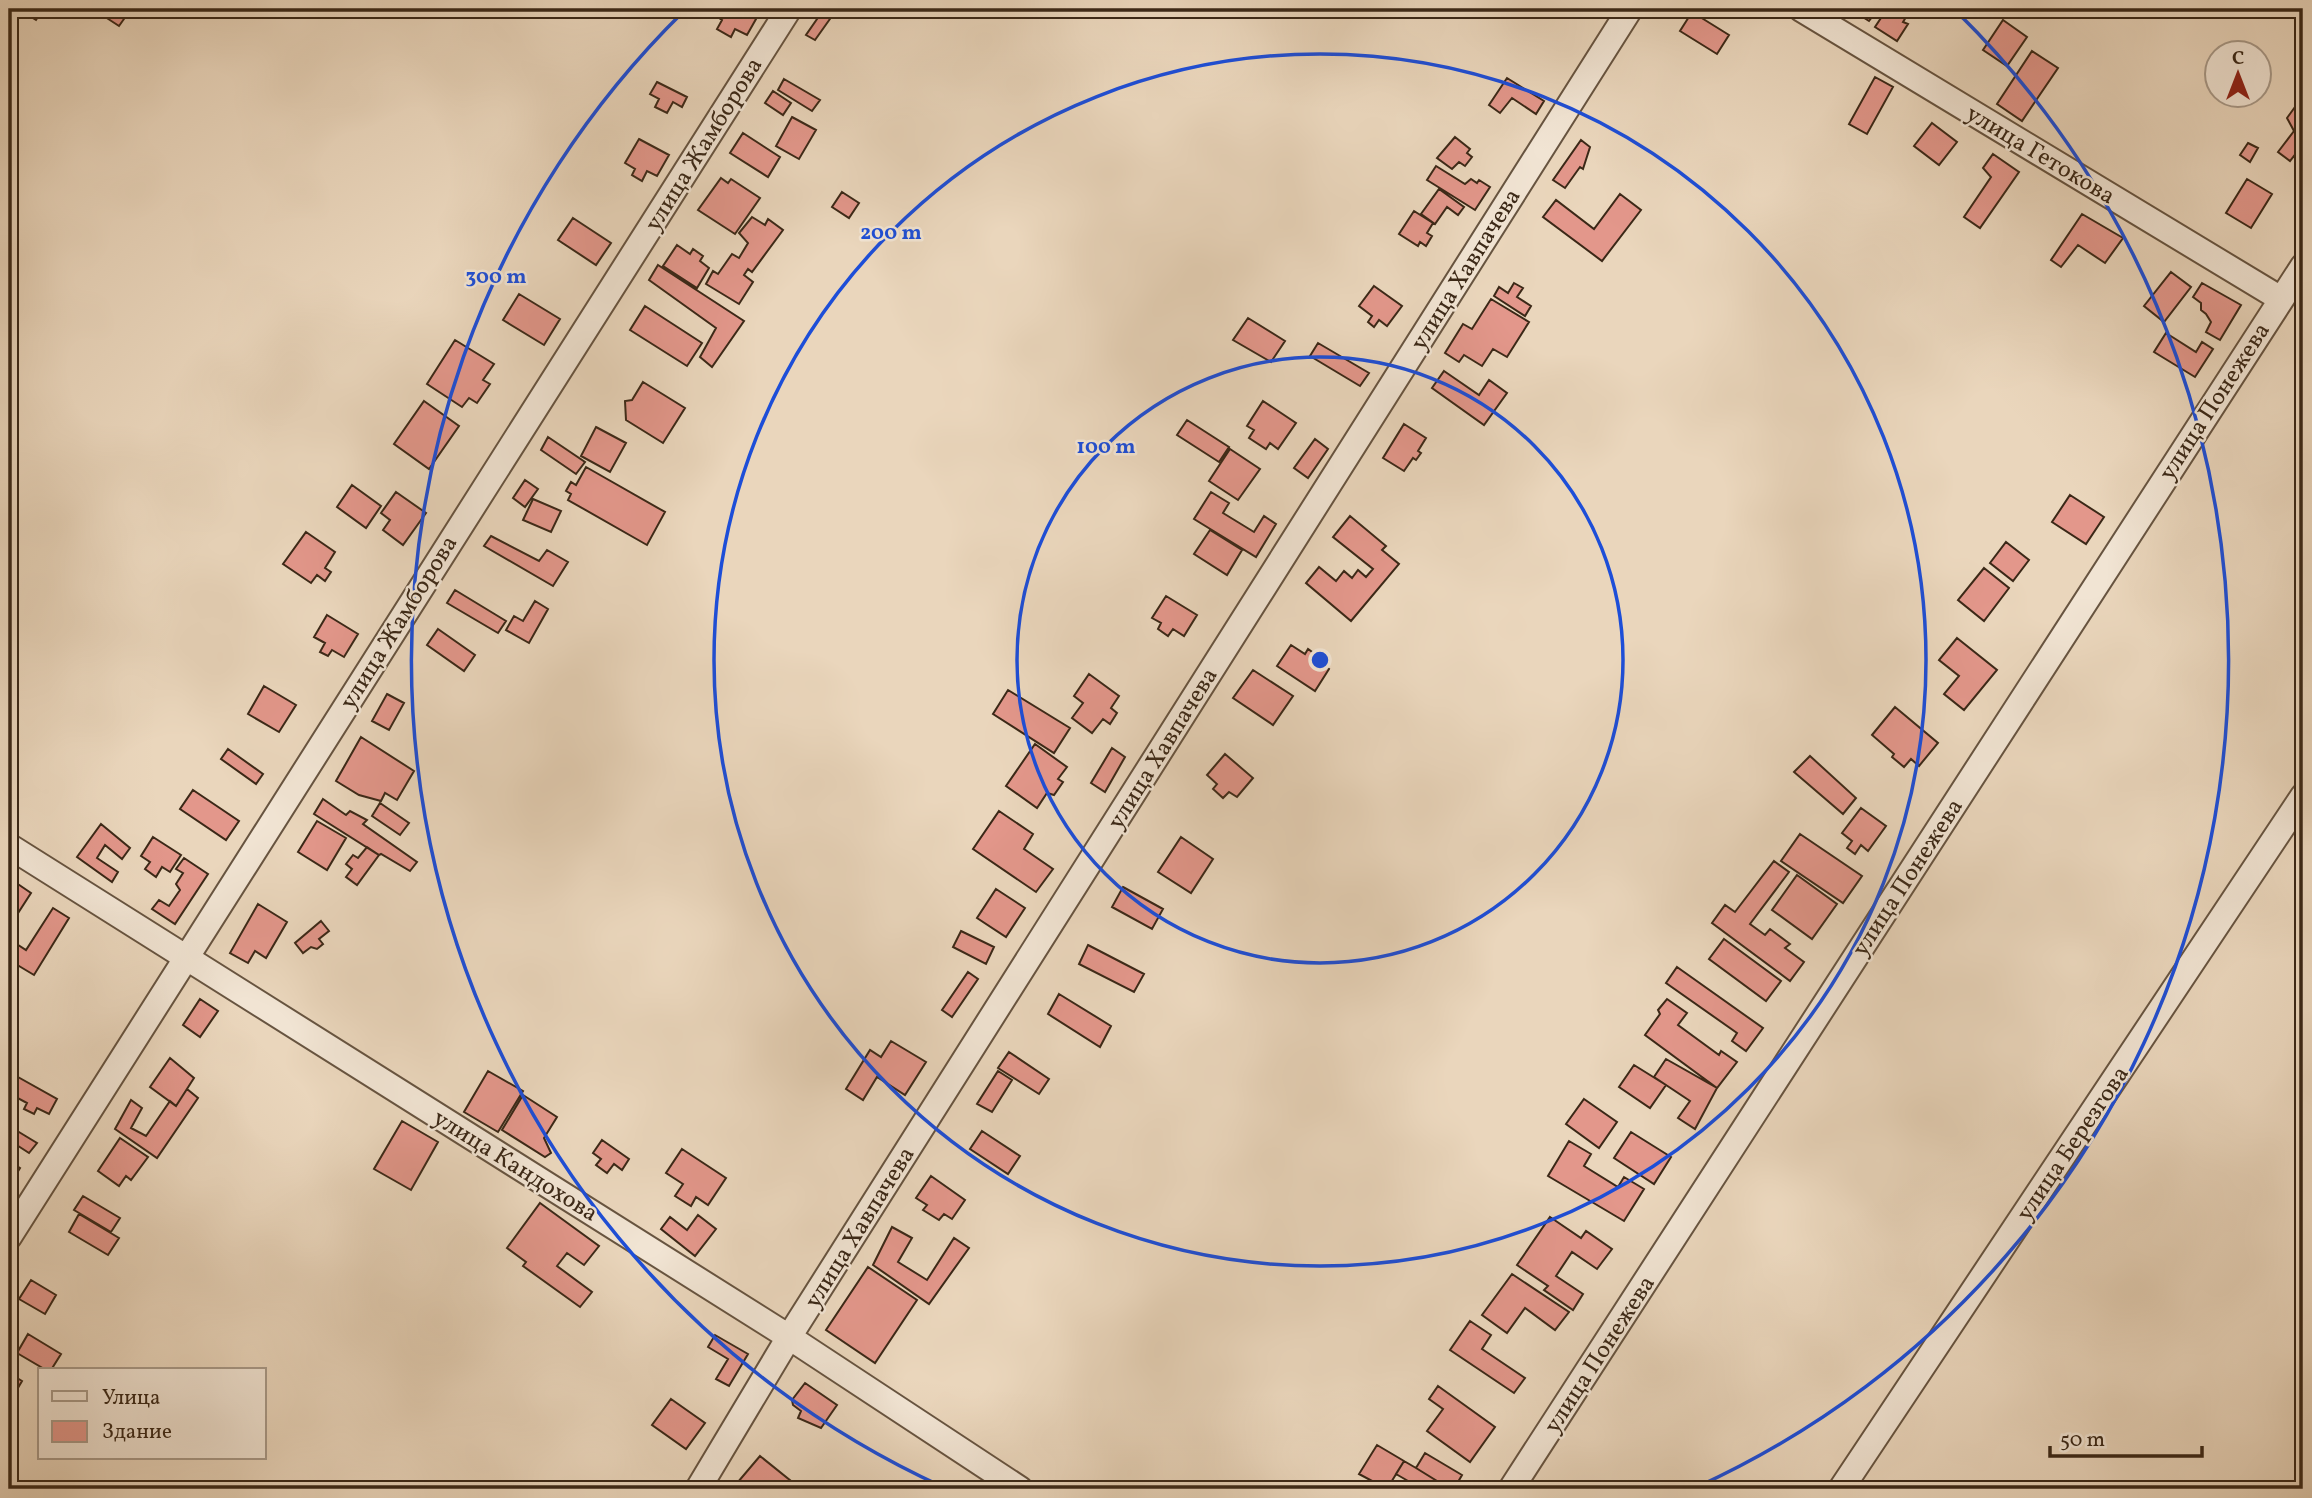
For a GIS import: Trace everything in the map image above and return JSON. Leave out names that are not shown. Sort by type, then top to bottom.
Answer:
[{"type":"street","name":"улица Жамборова","points":[[9,1237],[789,9]]},
{"type":"street","name":"улица Хавпачева","points":[[698,1489],[789,1337],[1630,9]]},
{"type":"street","name":"улица Гетокова","points":[[1801,9],[2281,299]]},
{"type":"street","name":"улица Понежева","points":[[1511,1489],[2303,266]]},
{"type":"street","name":"улица Березгова","points":[[1841,1489],[2303,796]]},
{"type":"street","name":"улица Кандохова","points":[[9,846],[789,1337],[1020,1489]]},
{"type":"building","points":[[18,9],[43,9],[36,20]]},
{"type":"building","points":[[93,9],[131,9],[119,26]]},
{"type":"building","points":[[739,9],[756,19],[747,35],[735,29],[731,37],[717,29],[722,20],[708,11]]},
{"type":"building","points":[[824,9],[837,9],[815,40],[806,35]]},
{"type":"building","points":[[1850,9],[1869,9],[1875,13],[1869,21]]},
{"type":"building","points":[[1887,9],[1911,9],[1903,22],[1908,24],[1897,41],[1875,27]]},
{"type":"building","points":[[1947,9],[1967,9],[1961,18]]},
{"type":"building","points":[[1692,12],[1729,35],[1717,54],[1680,31]]},
{"type":"building","points":[[2003,20],[2027,37],[2007,66],[1983,50]]},
{"type":"building","points":[[2032,51],[2058,68],[2022,121],[1997,104]]},
{"type":"building","points":[[1875,77],[1893,87],[1867,134],[1849,124]]},
{"type":"building","points":[[1507,78],[1544,101],[1536,114],[1512,98],[1500,113],[1489,105]]},
{"type":"building","points":[[784,79],[820,100],[812,111],[778,90]]},
{"type":"building","points":[[657,82],[687,97],[682,107],[673,102],[667,113],[655,107],[659,99],[650,94]]},
{"type":"building","points":[[773,91],[791,103],[783,115],[765,103]]},
{"type":"building","points":[[2300,100],[2303,102],[2303,140],[2300,144],[2303,146],[2303,163],[2294,156],[2290,161],[2278,152],[2294,131],[2287,118]]},
{"type":"building","points":[[792,117],[816,130],[799,159],[776,146]]},
{"type":"building","points":[[1932,123],[1957,142],[1939,165],[1914,146]]},
{"type":"building","points":[[743,133],[780,157],[768,177],[730,153]]},
{"type":"building","points":[[1455,137],[1470,149],[1467,153],[1472,157],[1465,166],[1459,162],[1452,169],[1437,158]]},
{"type":"building","points":[[639,139],[669,155],[657,176],[647,171],[642,181],[632,175],[635,169],[625,163]]},
{"type":"building","points":[[1581,140],[1590,147],[1583,169],[1580,167],[1565,188],[1553,180]]},
{"type":"building","points":[[2248,143],[2258,148],[2250,162],[2240,155]]},
{"type":"building","points":[[1993,154],[2019,172],[1980,228],[1964,217],[1991,177],[1983,168]]},
{"type":"building","points":[[1436,166],[1465,184],[1471,179],[1477,183],[1479,180],[1490,187],[1475,210],[1427,180]]},
{"type":"building","points":[[721,178],[728,183],[731,179],[760,198],[735,234],[698,210]]},
{"type":"building","points":[[2247,179],[2272,194],[2251,228],[2226,213]]},
{"type":"building","points":[[1439,189],[1464,207],[1458,215],[1447,207],[1435,224],[1421,214]]},
{"type":"building","points":[[842,192],[859,203],[849,218],[832,207]]},
{"type":"building","points":[[1620,194],[1641,210],[1602,261],[1543,217],[1556,200],[1594,229]]},
{"type":"building","points":[[1414,211],[1433,223],[1427,233],[1432,236],[1426,246],[1420,242],[1418,246],[1399,234]]},
{"type":"building","points":[[2082,214],[2123,238],[2105,263],[2078,245],[2061,267],[2051,260]]},
{"type":"building","points":[[752,217],[765,225],[768,219],[783,230],[752,272],[748,269],[744,275],[753,282],[739,304],[706,284],[713,271],[718,274],[732,254],[739,258],[748,243],[739,233]]},
{"type":"building","points":[[573,218],[611,243],[596,265],[558,240]]},
{"type":"building","points":[[677,245],[690,254],[693,249],[703,256],[700,261],[709,268],[697,288],[663,266]]},
{"type":"building","points":[[658,265],[744,321],[712,367],[700,357],[716,328],[649,280]]},
{"type":"building","points":[[2171,272],[2191,287],[2164,322],[2144,306]]},
{"type":"building","points":[[1514,283],[1523,288],[1517,297],[1531,306],[1525,316],[1494,296],[1499,287],[1508,293]]},
{"type":"building","points":[[2202,283],[2241,305],[2220,340],[2206,332],[2211,322],[2201,310],[2201,303],[2193,297]]},
{"type":"building","points":[[1374,286],[1402,306],[1387,326],[1379,320],[1374,327],[1368,322],[1372,316],[1359,306]]},
{"type":"building","points":[[519,294],[560,319],[544,345],[503,320]]},
{"type":"building","points":[[1491,299],[1529,322],[1507,357],[1493,349],[1482,366],[1464,355],[1459,362],[1445,353],[1463,324],[1472,329]]},
{"type":"building","points":[[645,306],[702,343],[687,366],[630,330]]},
{"type":"building","points":[[1248,318],[1285,341],[1271,362],[1233,340]]},
{"type":"building","points":[[2166,333],[2196,352],[2202,342],[2213,349],[2195,377],[2154,352]]},
{"type":"building","points":[[455,340],[494,364],[483,380],[490,384],[477,403],[469,398],[462,407],[427,384]]},
{"type":"building","points":[[1318,343],[1369,373],[1360,386],[1310,356]]},
{"type":"building","points":[[1444,371],[1479,395],[1489,380],[1507,393],[1484,425],[1432,388]]},
{"type":"building","points":[[643,382],[685,408],[663,443],[626,420],[625,401],[632,400]]},
{"type":"building","points":[[424,401],[459,426],[429,469],[394,444]]},
{"type":"building","points":[[1263,401],[1296,423],[1278,449],[1270,443],[1266,449],[1249,438],[1254,430],[1247,426]]},
{"type":"building","points":[[1187,420],[1229,447],[1219,462],[1177,435]]},
{"type":"building","points":[[1404,424],[1426,438],[1418,451],[1421,453],[1416,460],[1413,458],[1404,471],[1383,458]]},
{"type":"building","points":[[596,427],[626,443],[610,472],[581,456]]},
{"type":"building","points":[[548,437],[585,462],[576,474],[541,450]]},
{"type":"building","points":[[1315,439],[1328,449],[1308,478],[1294,468]]},
{"type":"building","points":[[1230,449],[1260,469],[1238,500],[1209,481]]},
{"type":"building","points":[[586,467],[665,512],[647,545],[568,500],[571,494],[566,491],[571,482],[576,485]]},
{"type":"building","points":[[525,480],[538,489],[525,507],[513,498]]},
{"type":"building","points":[[352,485],[381,506],[366,528],[337,507]]},
{"type":"building","points":[[396,492],[426,513],[403,545],[383,530],[390,520],[381,513]]},
{"type":"building","points":[[1211,492],[1229,503],[1223,513],[1254,532],[1264,516],[1276,524],[1256,557],[1194,519]]},
{"type":"building","points":[[2070,495],[2104,517],[2086,544],[2052,522]]},
{"type":"building","points":[[533,499],[561,511],[551,532],[523,520]]},
{"type":"building","points":[[1350,516],[1386,546],[1382,550],[1399,564],[1351,621],[1306,583],[1319,567],[1336,581],[1344,571],[1352,578],[1358,570],[1366,577],[1373,569],[1333,537]]},
{"type":"building","points":[[1210,530],[1242,550],[1227,575],[1194,554]]},
{"type":"building","points":[[306,532],[335,552],[325,568],[331,572],[325,581],[317,575],[311,583],[283,564]]},
{"type":"building","points":[[491,536],[539,561],[547,550],[568,562],[553,586],[484,546]]},
{"type":"building","points":[[2006,542],[2029,560],[2013,581],[1990,563]]},
{"type":"building","points":[[1984,568],[2009,588],[1984,621],[1958,600]]},
{"type":"building","points":[[455,590],[506,621],[498,633],[447,603]]},
{"type":"building","points":[[1166,596],[1197,615],[1184,636],[1173,629],[1168,636],[1158,629],[1161,623],[1152,618]]},
{"type":"building","points":[[535,601],[548,609],[529,643],[506,630],[514,616],[523,621]]},
{"type":"building","points":[[327,615],[358,634],[344,657],[332,650],[328,656],[320,652],[325,643],[314,637]]},
{"type":"building","points":[[438,629],[475,655],[464,671],[427,645]]},
{"type":"building","points":[[1957,638],[1997,670],[1964,710],[1944,694],[1959,676],[1939,660]]},
{"type":"building","points":[[1291,645],[1305,654],[1308,649],[1329,669],[1315,691],[1277,666]]},
{"type":"building","points":[[1253,670],[1293,696],[1273,725],[1233,698]]},
{"type":"building","points":[[1089,674],[1119,696],[1111,708],[1117,713],[1110,724],[1103,719],[1092,733],[1072,718],[1083,703],[1074,696]]},
{"type":"building","points":[[264,686],[296,705],[279,732],[248,714]]},
{"type":"building","points":[[1008,690],[1070,728],[1054,753],[993,714]]},
{"type":"building","points":[[387,694],[404,703],[389,730],[372,721]]},
{"type":"building","points":[[1895,707],[1938,743],[1919,766],[1911,759],[1904,767],[1892,757],[1894,754],[1872,735]]},
{"type":"building","points":[[361,737],[414,771],[397,800],[385,793],[381,801],[359,795],[336,781]]},
{"type":"building","points":[[1035,744],[1067,767],[1058,779],[1063,782],[1054,795],[1047,793],[1037,808],[1006,786]]},
{"type":"building","points":[[1112,748],[1125,757],[1105,792],[1091,783]]},
{"type":"building","points":[[228,749],[263,774],[256,784],[221,759]]},
{"type":"building","points":[[1225,754],[1253,778],[1237,797],[1229,792],[1223,798],[1213,789],[1217,784],[1207,775]]},
{"type":"building","points":[[1810,756],[1856,798],[1843,814],[1794,772]]},
{"type":"building","points":[[193,790],[239,821],[226,840],[180,809]]},
{"type":"building","points":[[323,799],[346,815],[350,811],[367,820],[363,824],[417,862],[410,871],[314,814]]},
{"type":"building","points":[[380,803],[409,823],[400,835],[372,816]]},
{"type":"building","points":[[1861,808],[1886,826],[1868,851],[1861,845],[1855,854],[1847,848],[1852,841],[1842,833]]},
{"type":"building","points":[[999,811],[1033,834],[1024,849],[1053,869],[1036,892],[973,849]]},
{"type":"building","points":[[317,821],[346,838],[327,870],[298,852]]},
{"type":"building","points":[[101,824],[130,848],[122,859],[105,845],[97,858],[118,872],[112,882],[77,857]]},
{"type":"building","points":[[1800,834],[1862,876],[1843,903],[1781,861]]},
{"type":"building","points":[[153,837],[181,855],[170,872],[162,867],[156,877],[145,869],[150,862],[141,856]]},
{"type":"building","points":[[1181,837],[1213,859],[1191,893],[1158,872]]},
{"type":"building","points":[[367,847],[379,855],[357,885],[346,877],[352,869],[346,864],[353,855],[358,858]]},
{"type":"building","points":[[184,858],[208,874],[175,924],[152,909],[159,900],[169,906],[180,890],[176,884],[183,873],[176,869]]},
{"type":"building","points":[[1774,861],[1789,872],[1750,924],[1765,935],[1770,929],[1790,944],[1785,948],[1804,962],[1790,981],[1712,923],[1725,905],[1735,912]]},
{"type":"building","points":[[1797,875],[1837,904],[1812,939],[1772,910]]},
{"type":"building","points":[[9,878],[31,893],[9,927]]},
{"type":"building","points":[[1123,887],[1163,909],[1152,929],[1112,907]]},
{"type":"building","points":[[996,889],[1025,908],[1006,937],[977,918]]},
{"type":"building","points":[[258,904],[287,922],[266,958],[255,951],[248,963],[230,953]]},
{"type":"building","points":[[53,908],[69,918],[34,975],[9,960],[9,939],[26,950]]},
{"type":"building","points":[[321,921],[329,931],[319,939],[323,944],[317,949],[311,947],[303,953],[295,943]]},
{"type":"building","points":[[961,931],[994,947],[986,964],[953,947]]},
{"type":"building","points":[[1724,939],[1781,981],[1766,1001],[1709,959]]},
{"type":"building","points":[[1088,945],[1144,974],[1134,992],[1079,964]]},
{"type":"building","points":[[1677,967],[1763,1028],[1746,1051],[1732,1041],[1737,1033],[1666,983]]},
{"type":"building","points":[[968,972],[978,979],[952,1017],[942,1010]]},
{"type":"building","points":[[1059,994],[1111,1026],[1100,1047],[1048,1014]]},
{"type":"building","points":[[200,999],[218,1011],[200,1037],[183,1025]]},
{"type":"building","points":[[1667,999],[1687,1013],[1678,1025],[1719,1055],[1721,1051],[1737,1062],[1717,1088],[1645,1035]]},
{"type":"building","points":[[891,1041],[926,1062],[905,1095],[877,1077],[863,1100],[846,1089],[870,1050],[881,1057]]},
{"type":"building","points":[[1009,1052],[1049,1079],[1039,1094],[998,1068]]},
{"type":"building","points":[[170,1058],[194,1078],[176,1106],[150,1087]]},
{"type":"building","points":[[1666,1059],[1717,1088],[1695,1129],[1678,1118],[1690,1101],[1654,1077]]},
{"type":"building","points":[[1634,1065],[1666,1085],[1650,1108],[1619,1087]]},
{"type":"building","points":[[488,1071],[523,1091],[498,1132],[464,1112]]},
{"type":"building","points":[[998,1071],[1012,1080],[992,1112],[977,1104]]},
{"type":"building","points":[[9,1072],[57,1099],[49,1114],[37,1108],[34,1114],[24,1109],[27,1103],[16,1097],[9,1109]]},
{"type":"building","points":[[187,1089],[198,1098],[157,1158],[115,1129],[131,1100],[142,1108],[131,1128],[146,1136],[170,1101],[176,1106]]},
{"type":"building","points":[[523,1095],[557,1117],[544,1138],[551,1153],[545,1157],[502,1130]]},
{"type":"building","points":[[1584,1099],[1617,1122],[1599,1148],[1566,1124]]},
{"type":"building","points":[[402,1121],[438,1142],[411,1190],[374,1169]]},
{"type":"building","points":[[9,1126],[37,1143],[29,1153],[9,1140]]},
{"type":"building","points":[[982,1131],[1020,1156],[1008,1174],[970,1149]]},
{"type":"building","points":[[1631,1132],[1671,1157],[1654,1184],[1614,1158]]},
{"type":"building","points":[[120,1138],[148,1157],[131,1180],[126,1176],[119,1186],[98,1171]]},
{"type":"building","points":[[602,1140],[629,1159],[622,1170],[614,1164],[607,1173],[596,1165],[601,1159],[593,1153]]},
{"type":"building","points":[[1569,1141],[1591,1154],[1584,1166],[1618,1187],[1624,1177],[1644,1189],[1624,1221],[1548,1176]]},
{"type":"building","points":[[682,1149],[726,1178],[708,1205],[696,1197],[691,1206],[675,1196],[683,1184],[666,1173]]},
{"type":"building","points":[[9,1161],[20,1168],[9,1186]]},
{"type":"building","points":[[931,1176],[965,1200],[952,1219],[944,1214],[939,1220],[923,1210],[927,1205],[916,1198]]},
{"type":"building","points":[[83,1196],[120,1218],[111,1232],[74,1210]]},
{"type":"building","points":[[540,1203],[599,1246],[584,1265],[567,1253],[557,1266],[592,1292],[580,1307],[523,1266],[526,1262],[507,1248]]},
{"type":"building","points":[[79,1214],[119,1238],[108,1255],[69,1232]]},
{"type":"building","points":[[698,1215],[716,1229],[695,1256],[661,1229],[670,1217],[687,1230]]},
{"type":"building","points":[[1550,1217],[1581,1238],[1586,1231],[1612,1249],[1597,1269],[1572,1252],[1556,1276],[1583,1294],[1573,1310],[1544,1290],[1548,1286],[1517,1265]]},
{"type":"building","points":[[892,1227],[912,1238],[898,1262],[927,1280],[954,1238],[969,1248],[929,1304],[873,1265]]},
{"type":"building","points":[[868,1267],[917,1300],[875,1363],[826,1330]]},
{"type":"building","points":[[1512,1274],[1569,1312],[1555,1330],[1525,1308],[1507,1333],[1482,1315]]},
{"type":"building","points":[[31,1280],[56,1295],[45,1314],[19,1299]]},
{"type":"building","points":[[1470,1321],[1491,1335],[1482,1349],[1525,1378],[1514,1393],[1450,1350]]},
{"type":"building","points":[[28,1334],[61,1354],[52,1368],[43,1368],[17,1353]]},
{"type":"building","points":[[715,1335],[748,1354],[729,1386],[716,1379],[728,1359],[708,1347]]},
{"type":"building","points":[[9,1373],[22,1381],[9,1403]]},
{"type":"building","points":[[805,1383],[837,1405],[821,1428],[798,1418],[801,1411],[793,1405],[792,1400]]},
{"type":"building","points":[[1438,1386],[1495,1427],[1470,1462],[1427,1431],[1443,1409],[1429,1399]]},
{"type":"building","points":[[671,1399],[705,1423],[686,1449],[652,1425]]},
{"type":"building","points":[[1377,1445],[1404,1461],[1387,1489],[1359,1474]]},
{"type":"building","points":[[1425,1453],[1462,1475],[1454,1489],[1416,1468]]},
{"type":"building","points":[[760,1456],[801,1489],[732,1489]]},
{"type":"building","points":[[1404,1461],[1450,1489],[1422,1489],[1396,1474]]}]
